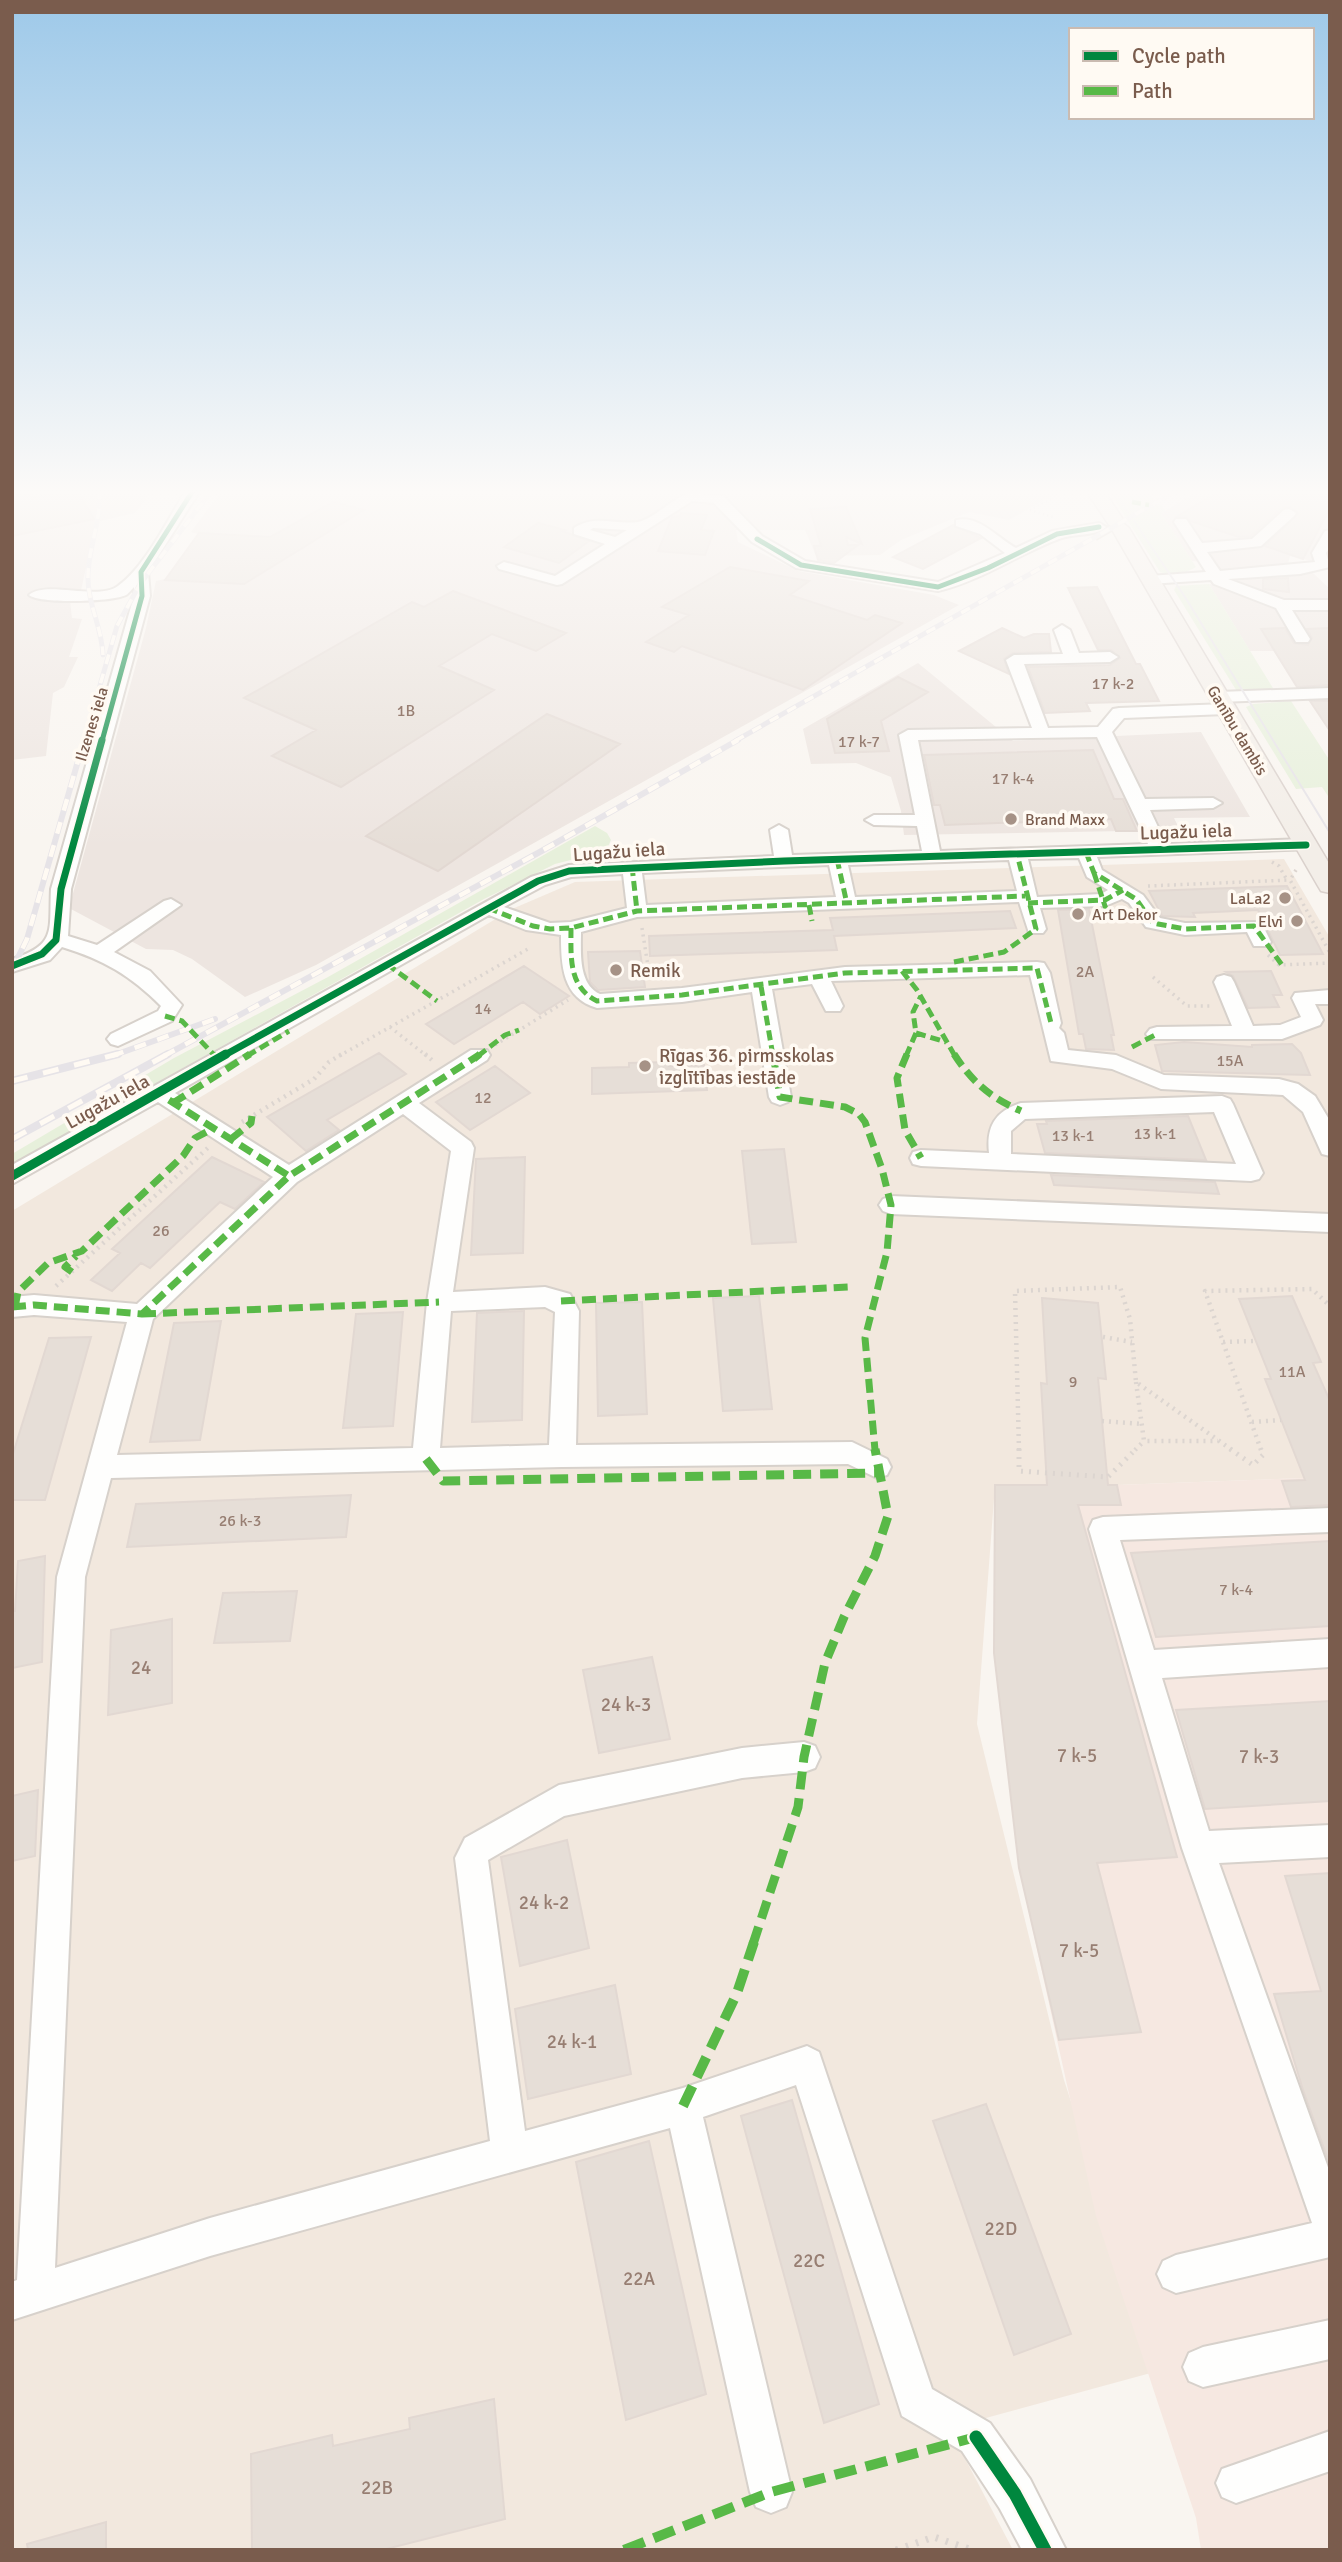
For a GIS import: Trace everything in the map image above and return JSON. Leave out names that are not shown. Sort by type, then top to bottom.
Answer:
[{"type":"main road","name":"Ganību dambis","points":[[1166,609],[1330,886]]},
{"type":"street","name":"Ilzenes iela","points":[[58,939],[61,889],[139,609]]},
{"type":"street","points":[[1285,609],[1302,639]]},
{"type":"street","points":[[1062,630],[1073,658]]},
{"type":"street","points":[[1042,733],[1014,660],[1110,657]]},
{"type":"street","points":[[932,856],[908,735],[1103,732],[1119,713],[1330,693]]},
{"type":"street","points":[[1103,732],[1160,850]]},
{"type":"street","points":[[1139,805],[1213,803]]},
{"type":"street","points":[[874,820],[924,821]]},
{"type":"street","points":[[779,830],[784,860]]},
{"type":"street","name":"Lugažu iela","points":[[12,1176],[488,908],[538,881],[569,871],[784,860],[1306,845]]},
{"type":"street","points":[[1086,852],[1107,909]]},
{"type":"street","points":[[1017,854],[1036,929]]},
{"type":"street","points":[[837,859],[847,904]]},
{"type":"street","points":[[632,866],[639,918]]},
{"type":"street","points":[[1094,873],[1136,899],[1153,923],[1185,929],[1254,926],[1261,942]]},
{"type":"street","points":[[1107,909],[1123,890]]},
{"type":"street","points":[[488,908],[533,926],[550,929],[639,918],[810,913],[847,904],[1027,899],[1107,909]]},
{"type":"street","points":[[100,952],[172,905]]},
{"type":"street","points":[[571,928],[575,983],[581,994],[597,1001],[761,986],[845,973],[1037,968],[1059,1056],[1116,1062],[1129,1056],[1161,1082],[1279,1086],[1295,1090],[1306,1097],[1330,1147]]},
{"type":"street","points":[[12,966],[43,956],[58,939],[100,952],[143,976],[173,1005],[165,1016],[118,1039]]},
{"type":"street","points":[[819,977],[833,1006]]},
{"type":"street","points":[[1224,982],[1246,1033]]},
{"type":"street","points":[[761,986],[780,1097]]},
{"type":"street","points":[[1157,1034],[1282,1032],[1313,1020],[1302,998],[1330,997]]},
{"type":"street","points":[[488,1050],[289,1176],[142,1314],[71,1577],[23,2297],[210,2237],[683,2106],[807,2064],[916,2402],[976,2437],[1015,2494],[1045,2550]]},
{"type":"street","points":[[1154,1105],[1161,1082]]},
{"type":"street","points":[[158,1092],[289,1176]]},
{"type":"street","points":[[404,1103],[463,1148],[439,1302],[426,1459]]},
{"type":"street","points":[[921,1158],[1001,1162],[1251,1173],[1222,1104],[1021,1111],[1008,1117],[1000,1126],[998,1135],[1001,1162]]},
{"type":"street","points":[[891,1205],[1330,1223]]},
{"type":"street","points":[[439,1302],[545,1297],[561,1301],[567,1311],[562,1456]]},
{"type":"street","points":[[12,1307],[34,1306],[142,1314]]},
{"type":"street","points":[[99,1466],[852,1453],[877,1467]]},
{"type":"street","points":[[1326,2204],[1198,1848],[1103,1529],[1330,1520]]},
{"type":"street","points":[[1143,1664],[1330,1653]]},
{"type":"street","points":[[510,2152],[471,1858],[476,1849],[559,1801],[741,1763],[804,1757]]},
{"type":"street","points":[[1198,1848],[1330,1841]]},
{"type":"street","points":[[683,2106],[771,2492]]},
{"type":"street","points":[[1176,2274],[1330,2238]]},
{"type":"street","points":[[1203,2367],[1330,2339]]},
{"type":"street","points":[[1236,2483],[1330,2451]]},
{"type":"path","points":[[1123,890],[1138,886],[1288,880],[1268,855]]},
{"type":"path","points":[[1163,885],[1166,890]]},
{"type":"path","points":[[639,918],[650,979]]},
{"type":"path","points":[[242,1122],[314,1079],[329,1062],[528,949]]},
{"type":"path","points":[[1274,961],[1279,965],[1330,963]]},
{"type":"path","points":[[1153,977],[1187,1006],[1235,1007]]},
{"type":"path","points":[[488,1050],[581,994]]},
{"type":"path","points":[[390,1027],[450,1073]]},
{"type":"path","points":[[62,1281],[210,1146]]},
{"type":"path","points":[[1144,1441],[1130,1319],[1120,1287],[1015,1291],[1019,1471],[1108,1478],[1144,1441],[1219,1441]]},
{"type":"path","points":[[1136,1382],[1253,1465],[1263,1455],[1205,1291],[1312,1289],[1330,1306]]},
{"type":"path","points":[[1103,1338],[1132,1342]]},
{"type":"path","points":[[1223,1342],[1255,1341]]},
{"type":"path","points":[[1252,1422],[1281,1420]]},
{"type":"path","points":[[1102,1421],[1142,1424]]},
{"type":"path","points":[[896,2550],[934,2537],[972,2550]]},
{"type":"shaded area","points":[[12,609],[71,609],[72,618],[82,619],[69,657],[78,657],[64,687],[53,693],[46,756],[12,760]]},
{"type":"shaded area","points":[[150,609],[953,609],[316,965],[245,997],[192,959],[173,950],[146,949],[69,908]]},
{"type":"shaded area","points":[[1224,609],[1330,609],[1330,686],[1297,687],[1274,651],[1250,651]]},
{"type":"shaded area","points":[[918,663],[1013,741],[1201,732],[1250,817],[1174,818],[1180,830],[904,835],[901,811],[891,777],[856,763],[811,764],[803,729]]},
{"type":"shaded area","points":[[1284,859],[1330,938],[1330,1477],[1117,1485],[995,1485],[977,1724],[1064,2080],[1158,2371],[949,2428],[1013,2550],[12,2550],[12,1211],[512,909],[575,882]]},
{"type":"shaded area","points":[[1330,1477],[1330,2550],[1201,2550],[1196,2518],[1096,2216],[1019,1868],[994,1653],[995,1485],[1117,1485]]},
{"type":"green space","points":[[1186,609],[1224,609],[1276,693],[1238,693]]},
{"type":"green space","points":[[1291,701],[1330,761],[1330,799],[1322,787],[1296,789],[1246,707]]},
{"type":"green space","points":[[595,826],[607,833],[611,840],[606,851],[555,864],[484,899],[12,1164],[12,1154],[174,1058],[328,977]]},
{"type":"building","points":[[401,609],[500,609],[566,633],[536,651],[492,634],[439,666],[494,690],[341,787],[272,756],[316,730],[244,698]]},
{"type":"building","points":[[667,609],[832,609],[867,620],[875,615],[902,623],[803,690],[682,646],[674,652],[646,642],[689,615]]},
{"type":"building","points":[[1078,609],[1108,609],[1136,664],[1140,664],[1159,701],[1086,703],[1090,711],[1045,713],[1028,667],[1110,665],[1120,658],[1111,650],[1098,650]]},
{"type":"building","points":[[1002,628],[1024,638],[1034,634],[1049,634],[1051,652],[1013,653],[1004,659],[1009,674],[959,651]]},
{"type":"building","points":[[1285,628],[1294,643],[1308,645],[1312,638],[1307,629],[1330,628],[1330,685],[1297,687],[1261,629]]},
{"type":"building","points":[[898,677],[928,692],[881,721],[889,751],[835,753],[827,719]]},
{"type":"building","points":[[1310,701],[1330,701],[1330,731]]},
{"type":"building","points":[[547,714],[620,744],[438,871],[366,836]]},
{"type":"building","points":[[1093,750],[1114,799],[1123,799],[1137,831],[1116,831],[1111,819],[945,825],[940,805],[934,805],[924,755]]},
{"type":"building","points":[[1287,886],[1323,954],[1280,955],[1258,910],[1193,913],[1195,917],[1162,916],[1149,891]]},
{"type":"building","points":[[1089,909],[1114,1035],[1111,1035],[1114,1050],[1086,1049],[1083,1034],[1079,1034],[1058,910]]},
{"type":"building","points":[[1010,911],[1016,928],[834,936],[837,950],[650,956],[649,936],[833,930],[830,918]]},
{"type":"building","name":"Remik","points":[[640,951],[645,987],[598,990],[590,982],[588,952]]},
{"type":"building","points":[[524,966],[569,996],[540,1014],[523,1002],[454,1044],[426,1024]]},
{"type":"building","points":[[1271,971],[1282,995],[1273,995],[1279,1007],[1248,1008],[1233,976],[1226,972]]},
{"type":"building","points":[[1184,1042],[1252,1047],[1292,1044],[1301,1053],[1310,1075],[1162,1071],[1155,1045]]},
{"type":"building","points":[[379,1053],[406,1074],[327,1120],[339,1130],[306,1151],[267,1117]]},
{"type":"building","points":[[669,1062],[669,1066],[704,1065],[707,1090],[592,1094],[592,1068],[629,1067],[629,1063]]},
{"type":"building","points":[[495,1066],[530,1093],[470,1130],[436,1102]]},
{"type":"building","points":[[1188,1116],[1206,1160],[1045,1153],[1037,1124],[1047,1124],[1046,1121]]},
{"type":"building","points":[[784,1149],[796,1242],[752,1244],[742,1151]]},
{"type":"building","points":[[212,1157],[264,1182],[235,1209],[220,1202],[150,1268],[141,1263],[112,1291],[91,1280],[120,1253],[112,1249]]},
{"type":"building","points":[[525,1157],[523,1253],[471,1255],[476,1159]]},
{"type":"building","points":[[1051,1175],[1215,1182],[1219,1194],[1054,1185]]},
{"type":"building","points":[[759,1296],[772,1409],[723,1411],[713,1298]]},
{"type":"building","points":[[1292,1296],[1321,1362],[1313,1363],[1330,1401],[1330,1505],[1291,1507],[1282,1481],[1305,1480],[1265,1379],[1271,1379],[1239,1299]]},
{"type":"building","points":[[1042,1298],[1098,1303],[1106,1379],[1098,1378],[1108,1485],[1117,1485],[1121,1505],[1078,1505],[1177,1857],[1097,1863],[1141,2032],[1059,2040],[1019,1868],[994,1653],[995,1485],[1047,1485],[1041,1383],[1047,1384]]},
{"type":"building","points":[[642,1302],[647,1414],[598,1416],[596,1303]]},
{"type":"building","points":[[524,1311],[522,1420],[472,1422],[477,1313]]},
{"type":"building","points":[[403,1312],[393,1426],[343,1428],[356,1314]]},
{"type":"building","points":[[221,1321],[200,1440],[150,1442],[174,1323]]},
{"type":"building","points":[[91,1337],[45,1500],[12,1500],[12,1457],[49,1338]]},
{"type":"building","points":[[351,1495],[346,1537],[127,1547],[136,1504]]},
{"type":"building","points":[[1330,1541],[1330,1626],[1156,1637],[1131,1553]]},
{"type":"building","points":[[45,1556],[42,1662],[12,1668],[12,1611],[15,1611],[18,1561]]},
{"type":"building","points":[[297,1591],[290,1641],[214,1643],[223,1593]]},
{"type":"building","points":[[172,1619],[172,1703],[108,1715],[111,1630]]},
{"type":"building","points":[[652,1657],[670,1739],[599,1753],[583,1670]]},
{"type":"building","points":[[1330,1701],[1330,1801],[1205,1809],[1176,1710]]},
{"type":"building","points":[[38,1790],[35,1856],[12,1861],[12,1796]]},
{"type":"building","points":[[567,1840],[589,1948],[520,1966],[501,1857]]},
{"type":"building","points":[[1330,1873],[1329,2162],[1303,2090],[1274,1994],[1321,1991],[1285,1876]]},
{"type":"building","points":[[615,1985],[631,2074],[528,2099],[515,2009]]},
{"type":"building","points":[[792,2100],[879,2404],[824,2423],[741,2116]]},
{"type":"building","points":[[986,2104],[1071,2334],[1014,2355],[933,2121]]},
{"type":"building","points":[[649,2141],[706,2394],[626,2420],[576,2162]]},
{"type":"building","points":[[494,2399],[505,2519],[382,2550],[252,2550],[251,2454],[332,2435],[333,2446],[410,2429],[409,2418]]},
{"type":"building","points":[[106,2522],[106,2550],[28,2550],[27,2544]]},
{"type":"tram line","points":[[1192,609],[1330,833]]},
{"type":"railway","points":[[93,609],[103,655]]},
{"type":"railway","points":[[84,741],[117,626],[127,609]]},
{"type":"railway","points":[[735,741],[969,609]]},
{"type":"railway","points":[[12,970],[27,939],[84,740]]},
{"type":"railway","points":[[164,1056],[538,853],[738,740]]},
{"type":"railway","points":[[117,1054],[215,1019]]},
{"type":"railway","points":[[12,1081],[117,1054]]},
{"type":"railway","points":[[112,1056],[117,1054]]},
{"type":"railway","points":[[12,1139],[168,1054]]},
{"type":"marked path","points":[[1086,852],[1094,873],[1136,899],[1153,923],[1185,929],[1254,926],[1266,947],[1282,965]]},
{"type":"marked path","points":[[954,962],[1004,952],[1036,929],[1017,854]]},
{"type":"marked path","points":[[837,859],[847,904]]},
{"type":"marked path","points":[[632,866],[637,911]]},
{"type":"marked path","points":[[1094,873],[1109,918]]},
{"type":"marked path","points":[[1028,903],[1105,900],[1123,890]]},
{"type":"marked path","points":[[488,908],[533,926],[550,929],[571,928],[637,911],[1025,896]]},
{"type":"marked path","points":[[809,905],[812,921]]},
{"type":"marked path","points":[[571,928],[572,961],[576,981],[580,990],[597,1001],[682,995],[845,973],[1037,968],[1051,1023]]},
{"type":"marked path","points":[[387,964],[437,1001]]},
{"type":"marked path","points":[[902,971],[917,990],[951,1050],[978,1086],[997,1100],[1021,1111]]},
{"type":"marked path","points":[[683,2106],[737,1993],[798,1807],[804,1757],[825,1663],[844,1617],[875,1556],[888,1516],[877,1467],[865,1338],[887,1252],[891,1205],[882,1169],[865,1122],[859,1114],[845,1107],[780,1097],[761,986]]},
{"type":"marked path","points":[[921,996],[913,1012],[916,1033],[897,1078],[905,1130],[921,1158]]},
{"type":"marked path","points":[[165,1016],[182,1021],[220,1062]]},
{"type":"marked path","points":[[474,1059],[505,1035],[519,1030]]},
{"type":"marked path","points":[[173,1103],[289,1031]]},
{"type":"marked path","points":[[916,1033],[946,1042]]},
{"type":"marked path","points":[[1132,1047],[1157,1034]]},
{"type":"marked path","points":[[12,1307],[34,1305],[142,1314],[289,1176],[479,1055]]},
{"type":"marked path","points":[[169,1100],[289,1176]]},
{"type":"marked path","points":[[231,1139],[251,1123],[252,1116]]},
{"type":"marked path","points":[[15,1307],[18,1292],[48,1263],[82,1251],[183,1156],[195,1138],[214,1128]]},
{"type":"marked path","points":[[72,1272],[65,1267],[76,1256]]},
{"type":"marked path","points":[[561,1301],[848,1287]]},
{"type":"marked path","points":[[142,1314],[439,1302]]},
{"type":"marked path","points":[[426,1459],[443,1481],[878,1473]]},
{"type":"marked path","points":[[624,2550],[771,2492],[976,2437]]},
{"type":"cycle path","points":[[12,966],[42,954],[56,940],[61,889],[139,609]]},
{"type":"cycle path","points":[[12,1176],[488,908],[538,881],[569,871],[784,861],[1306,845]]},
{"type":"cycle path","points":[[976,2437],[1015,2494],[1045,2550]]},
{"type":"place","name":"Brand Maxx","points":[[1011,819]]},
{"type":"place","name":"LaLa2","points":[[1285,898]]},
{"type":"place","name":"Art Dekor","points":[[1078,914]]},
{"type":"place","name":"Elvi","points":[[1297,921]]},
{"type":"place","name":"Remik","points":[[616,970]]},
{"type":"place","name":"Rīgas 36. pirmsskolas izglītības iestāde","points":[[645,1066]]}]
